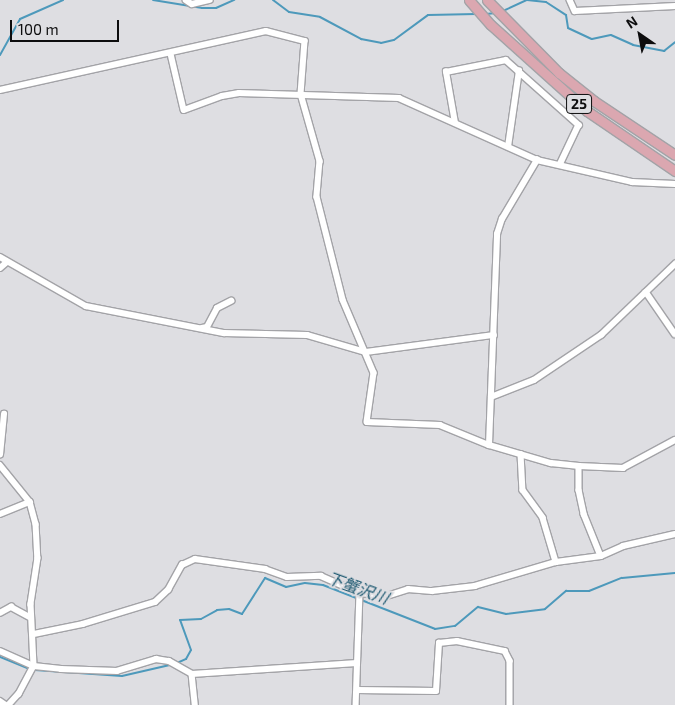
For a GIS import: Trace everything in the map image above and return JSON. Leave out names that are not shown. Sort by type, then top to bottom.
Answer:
[{"type":"main road","name":"25","points":[[469,0],[491,25],[587,111],[675,172]]},
{"type":"main road","name":"25","points":[[487,0],[506,22],[559,73],[594,101],[675,155]]},
{"type":"street","points":[[186,0],[192,4],[212,0]]},
{"type":"street","points":[[570,0],[575,11],[675,6]]},
{"type":"street","points":[[0,90],[274,31],[305,41],[301,94],[320,161],[317,197],[344,300],[374,373],[367,422],[440,425],[489,445],[551,463],[579,466],[623,468],[675,440]]},
{"type":"street","points":[[171,54],[184,110],[230,95],[301,94],[399,98],[537,160],[632,182],[675,184]]},
{"type":"street","points":[[455,123],[446,72],[506,60],[579,125],[560,165]]},
{"type":"street","points":[[508,147],[519,71]]},
{"type":"street","points":[[489,445],[499,226],[537,160]]},
{"type":"street","points":[[0,257],[86,306],[234,334],[307,335],[366,352],[494,335]]},
{"type":"street","points":[[0,268],[7,262]]},
{"type":"street","points":[[491,397],[547,373],[615,324],[675,264]]},
{"type":"street","points":[[646,292],[675,334]]},
{"type":"street","points":[[201,328],[207,327],[217,308],[232,301]]},
{"type":"street","points":[[0,455],[4,414]]},
{"type":"street","points":[[521,454],[523,490],[543,518],[556,562]]},
{"type":"street","points":[[0,465],[30,502],[36,524],[38,558],[30,617],[34,634],[34,666],[19,694],[8,705],[0,701]]},
{"type":"street","points":[[579,466],[579,490],[584,514],[601,556]]},
{"type":"street","points":[[0,514],[30,502]]},
{"type":"street","points":[[34,634],[83,624],[155,602],[168,590],[182,565],[195,559],[265,569],[287,577],[321,576],[360,593],[387,596],[408,589],[432,591],[475,586],[556,562],[601,556],[623,546],[675,534]]},
{"type":"street","points":[[356,705],[360,593]]},
{"type":"street","points":[[2,610],[11,607],[30,617]]},
{"type":"street","points":[[356,690],[436,691],[438,643],[457,641],[505,651],[510,661],[510,705]]},
{"type":"street","points":[[0,651],[34,666],[117,670],[156,659],[169,661],[192,674],[357,663]]},
{"type":"street","points":[[192,674],[195,705]]},
{"type":"waterway","points":[[0,55],[20,19],[63,0]]},
{"type":"waterway","points":[[153,0],[202,8],[216,8],[234,0]]},
{"type":"waterway","points":[[273,0],[289,12],[320,17],[361,39],[381,43],[394,40],[428,15],[476,14]]},
{"type":"waterway","points":[[503,11],[527,0],[546,2],[566,15],[568,28],[592,39],[611,35],[633,45],[664,51],[675,42]]},
{"type":"waterway","points":[[486,14],[496,13]]},
{"type":"waterway","name":"下蟹沢川","points":[[177,663],[186,659],[191,650],[180,620],[201,619],[217,610],[229,609],[242,614],[265,578],[286,587],[305,583],[323,585],[435,629],[455,626],[478,607],[506,614],[545,609],[566,591],[589,591],[622,578],[675,573]]},
{"type":"waterway","name":"下蟹沢川","points":[[0,657],[30,669]]},
{"type":"waterway","name":"下蟹沢川","points":[[35,670],[122,676],[170,665]]}]
